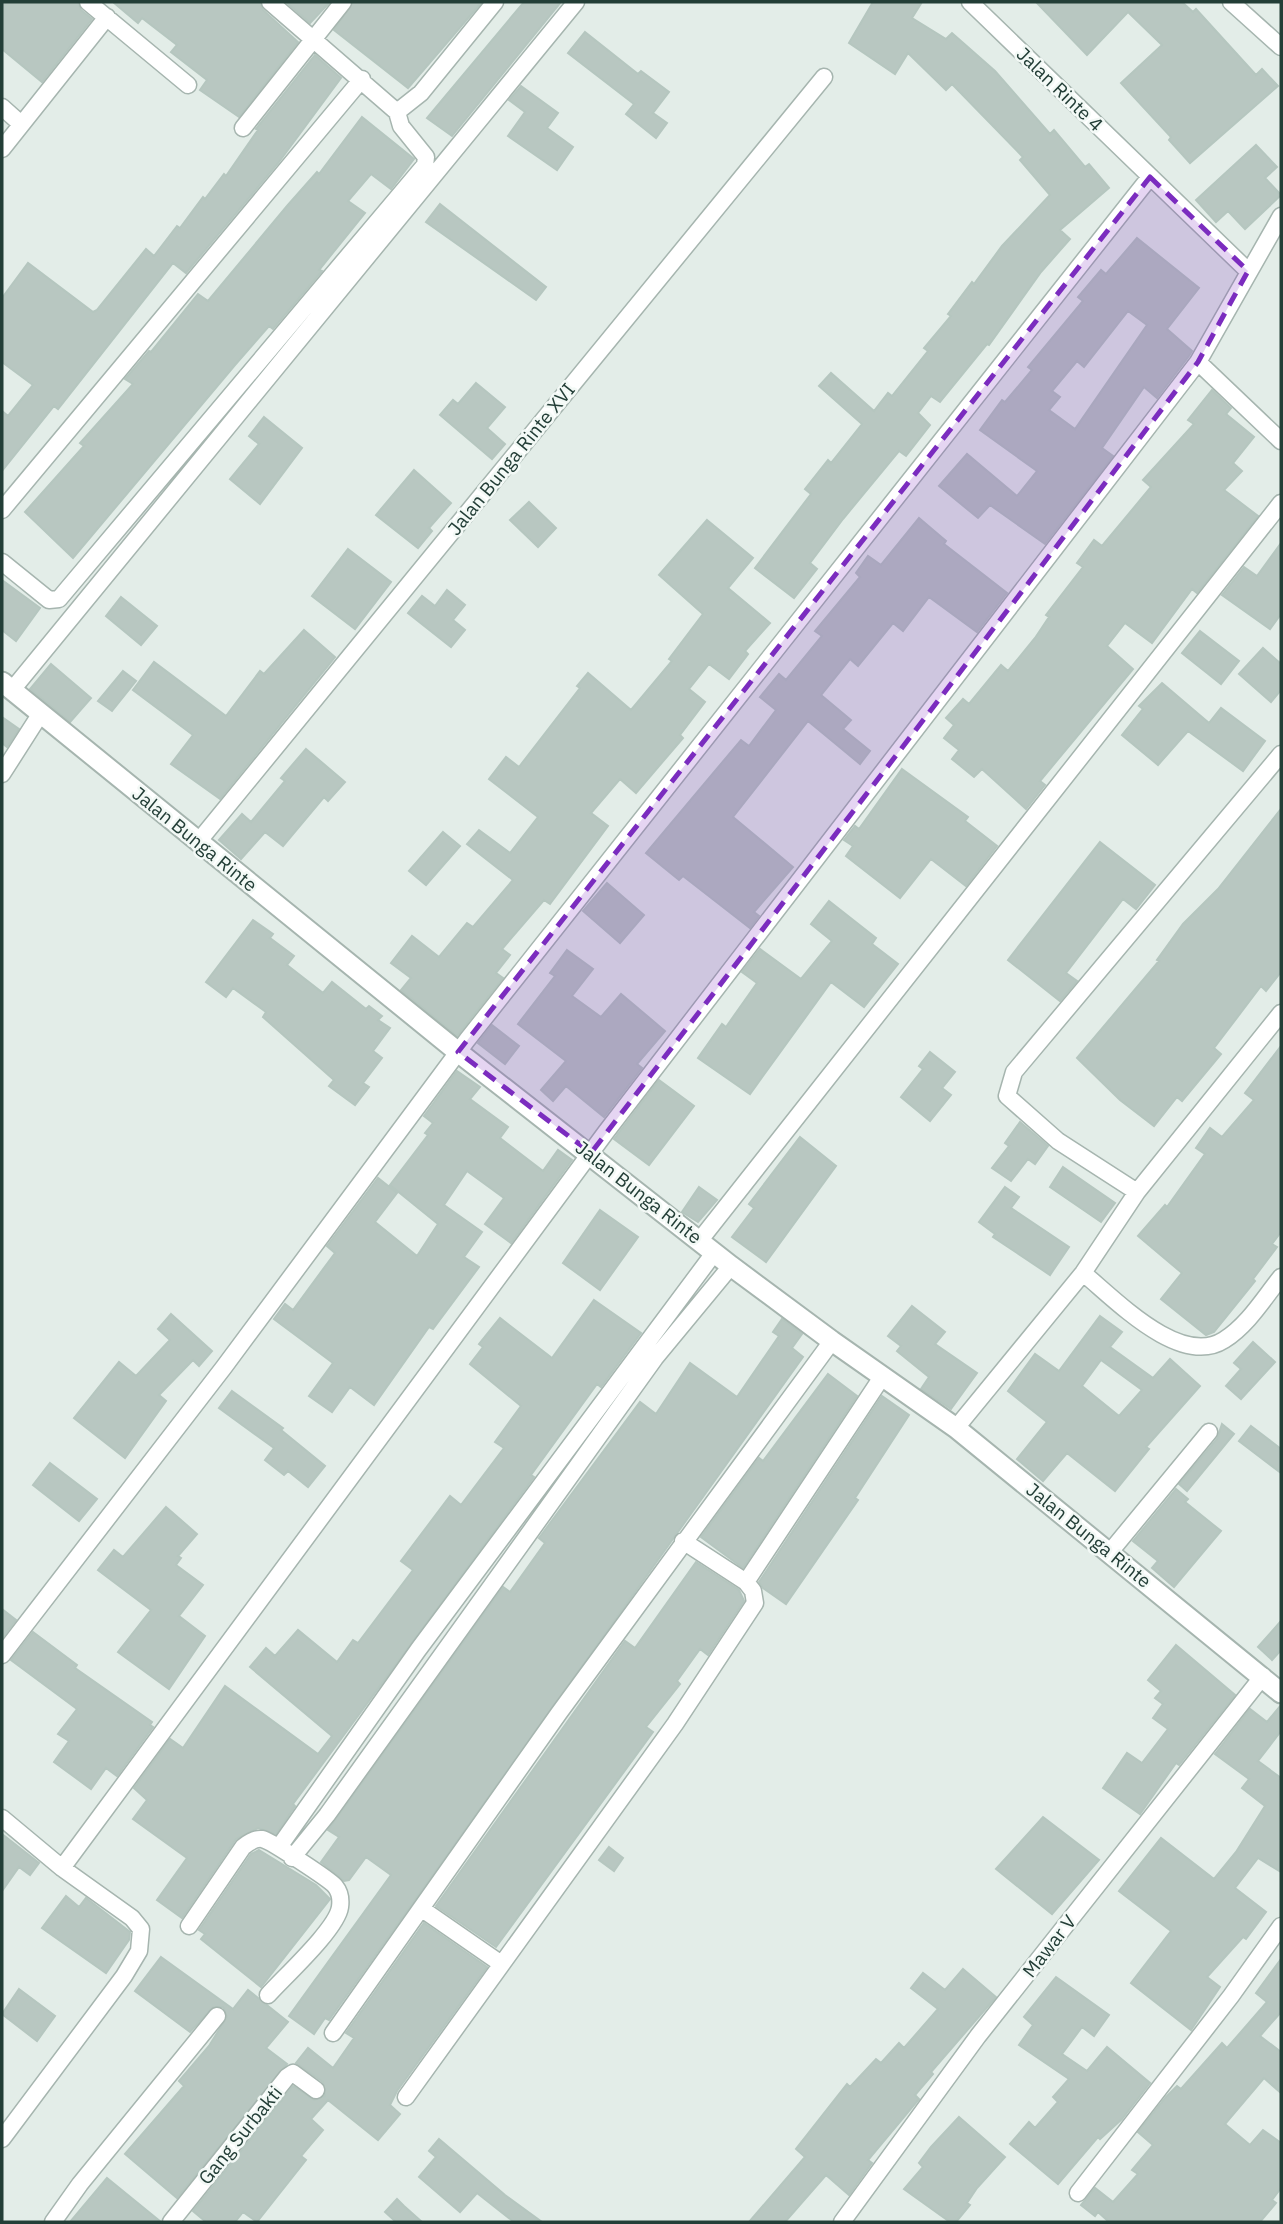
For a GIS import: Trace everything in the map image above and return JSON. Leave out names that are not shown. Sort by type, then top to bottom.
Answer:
[{"type":"street","points":[[88,2],[188,85]]},
{"type":"street","points":[[2,562],[49,600],[59,598],[418,177],[426,157],[401,126],[397,112],[314,37],[270,2]]},
{"type":"street","points":[[243,128],[343,2]]},
{"type":"street","points":[[397,112],[421,93],[495,2]]},
{"type":"street","points":[[7,687],[576,2]]},
{"type":"street","name":"Jalan Rinte 4","points":[[970,2],[1248,271]]},
{"type":"street","points":[[1231,2],[1281,47]]},
{"type":"street","points":[[2,149],[107,17]]},
{"type":"street","name":"Jalan Bunga Rinte XVI","points":[[198,842],[824,77]]},
{"type":"street","points":[[2,510],[362,79]]},
{"type":"street","points":[[2,107],[22,124]]},
{"type":"street","points":[[2,1655],[223,1367],[458,1052],[1150,177]]},
{"type":"street","points":[[62,1868],[591,1153],[1198,362],[1281,216]]},
{"type":"street","points":[[1198,362],[1281,441]]},
{"type":"street","points":[[279,1847],[707,1246],[1281,503]]},
{"type":"street","name":"Jalan Bunga Rinte","points":[[7,687],[458,1052],[591,1153],[732,1266],[832,1341],[956,1428],[1281,1693]]},
{"type":"street","points":[[2,774],[41,713]]},
{"type":"street","points":[[1137,1192],[1038,1125],[1007,1096],[1007,1086],[1014,1072],[1281,754]]},
{"type":"street","points":[[956,1428],[1083,1273],[1137,1192],[1281,1013]]},
{"type":"street","points":[[292,1858],[327,1815],[655,1358],[732,1266]]},
{"type":"street","points":[[1083,1273],[1141,1321],[1187,1346],[1222,1342],[1240,1327],[1281,1277]]},
{"type":"street","points":[[333,2033],[683,1541],[832,1341]]},
{"type":"street","points":[[746,1582],[882,1377]]},
{"type":"street","points":[[1110,1552],[1209,1432]]},
{"type":"street","points":[[504,1533],[519,1545]]},
{"type":"street","points":[[406,2098],[500,1963],[675,1724],[755,1603],[753,1591],[746,1582],[683,1541]]},
{"type":"street","name":"Mawar V","points":[[842,2222],[978,2036],[1263,1676]]},
{"type":"street","points":[[2,1818],[141,1929],[139,1951],[124,1976],[2,2139]]},
{"type":"street","points":[[189,1926],[243,1847],[250,1841],[261,1839],[279,1847],[334,1884],[340,1895],[340,1910],[329,1927],[268,1995]]},
{"type":"street","points":[[422,1909],[500,1963]]},
{"type":"street","points":[[1078,2193],[1231,1996],[1281,1926]]},
{"type":"street","points":[[53,2222],[80,2184],[217,2016]]},
{"type":"street","name":"Gang Surbakti","points":[[171,2222],[287,2077],[293,2073],[300,2075],[316,2090]]},
{"type":"highlighted area","points":[[1150,177],[1248,271],[1198,362],[591,1153],[458,1052]]},
{"type":"building","points":[[2,2],[78,2],[81,10],[92,19],[42,82],[2,49]]},
{"type":"building","points":[[113,2],[260,2],[263,10],[298,42],[239,117],[200,90],[207,80],[171,52],[177,45],[142,18],[138,23]]},
{"type":"building","points":[[286,2],[330,2],[310,23]]},
{"type":"building","points":[[353,2],[482,2],[408,88],[334,30]]},
{"type":"building","points":[[524,2],[561,2],[452,136],[427,118]]},
{"type":"building","points":[[873,2],[922,2],[912,18],[946,39],[952,33],[995,71],[1050,134],[1054,130],[1085,167],[1089,164],[1109,188],[1060,230],[1070,239],[1041,272],[989,345],[987,344],[940,402],[931,396],[918,413],[930,425],[906,456],[899,451],[843,519],[810,563],[817,569],[794,598],[755,568],[811,494],[805,489],[828,460],[831,463],[862,424],[819,386],[831,373],[874,411],[888,393],[892,396],[928,351],[924,348],[951,316],[948,314],[972,282],[974,284],[1002,246],[1050,195],[1020,160],[1023,157],[952,84],[946,90],[908,53],[895,74],[849,43]]},
{"type":"building","points":[[1036,2],[1182,2],[1193,12],[1196,9],[1256,75],[1262,69],[1278,86],[1190,163],[1169,140],[1171,137],[1121,83],[1162,45],[1128,12],[1087,55]]},
{"type":"building","points":[[585,32],[638,74],[641,71],[669,92],[653,113],[667,123],[656,138],[626,114],[634,104],[568,53]]},
{"type":"building","points":[[315,55],[341,78],[279,162],[186,273],[173,263],[58,409],[54,406],[2,471],[2,411],[8,416],[33,385],[2,362],[2,298],[28,263],[93,312],[97,310],[146,249],[154,256],[177,226],[180,228],[203,197],[205,199],[224,174],[226,176],[258,130],[256,129]]},
{"type":"building","points":[[521,86],[558,113],[547,128],[573,147],[557,170],[508,136],[525,112],[509,100]]},
{"type":"building","points":[[362,117],[414,159],[391,189],[371,174],[348,201],[365,213],[319,270],[322,271],[273,329],[269,326],[235,365],[73,558],[25,512],[84,446],[80,443],[133,384],[125,379],[149,351],[151,352],[198,294],[208,301],[287,206],[317,172],[319,174]]},
{"type":"building","points":[[1256,145],[1277,167],[1265,178],[1281,195],[1245,229],[1228,211],[1216,222],[1196,200]]},
{"type":"building","points":[[440,204],[546,287],[536,300],[426,222]]},
{"type":"building","points":[[1137,238],[1199,288],[1167,329],[1192,351],[1157,398],[1144,387],[1102,448],[1113,456],[1045,544],[990,505],[978,518],[939,486],[967,454],[1017,496],[1037,471],[980,430],[1002,400],[1005,402],[1032,370],[1028,367],[1083,301],[1078,297],[1101,270],[1106,274]],"holes":[[[1128,311],[1147,325],[1075,429],[1049,410],[1060,397],[1052,391],[1077,361],[1084,367]]]},
{"type":"building","points":[[476,383],[505,407],[487,428],[505,444],[492,459],[440,415],[453,400],[458,404]]},
{"type":"building","points":[[1212,390],[1231,408],[1226,414],[1254,437],[1233,463],[1242,471],[1224,490],[1258,516],[1197,593],[1192,589],[1152,643],[1125,623],[1107,646],[1133,669],[1040,781],[1045,785],[1026,809],[982,769],[974,777],[952,759],[959,750],[944,738],[954,725],[946,718],[963,699],[969,704],[1001,665],[1008,671],[1035,638],[1049,617],[1046,615],[1083,567],[1077,563],[1094,540],[1102,546],[1151,487],[1143,480],[1194,424],[1188,420]]},
{"type":"building","points":[[264,417],[302,448],[260,504],[230,479],[259,444],[249,436]]},
{"type":"building","points":[[414,470],[451,503],[429,528],[432,531],[418,548],[376,515]]},
{"type":"building","points":[[529,502],[556,528],[538,547],[510,520]]},
{"type":"building","points":[[919,518],[946,541],[944,544],[1007,593],[977,632],[929,597],[903,631],[893,623],[858,666],[850,659],[821,695],[851,720],[843,729],[870,751],[860,764],[808,721],[733,817],[793,867],[754,912],[759,916],[750,928],[683,876],[679,880],[646,853],[741,740],[749,746],[776,710],[760,697],[779,674],[786,680],[822,636],[815,631],[860,577],[856,573],[868,556],[881,565]]},
{"type":"building","points":[[707,520],[753,558],[728,588],[770,623],[745,651],[748,654],[729,679],[709,664],[689,689],[705,702],[680,735],[683,738],[636,793],[620,779],[591,813],[608,826],[550,904],[544,900],[502,949],[510,955],[496,973],[503,978],[457,1036],[401,990],[411,978],[391,963],[412,936],[439,957],[467,923],[473,927],[513,880],[467,844],[479,830],[510,853],[538,817],[489,779],[506,757],[519,767],[580,688],[577,686],[588,673],[631,710],[672,661],[669,659],[703,614],[659,575]]},
{"type":"building","points":[[1281,543],[1281,614],[1270,629],[1222,595],[1244,567],[1257,576]]},
{"type":"building","points":[[348,549],[391,582],[355,629],[312,596]]},
{"type":"building","points":[[2,580],[40,608],[16,641],[2,630]]},
{"type":"building","points":[[447,590],[465,605],[453,620],[465,630],[451,647],[408,613],[422,596],[435,606]]},
{"type":"building","points":[[121,597],[157,626],[141,645],[106,616]]},
{"type":"building","points":[[304,630],[335,657],[220,799],[171,764],[193,735],[133,690],[154,662],[226,716],[260,671],[264,674]]},
{"type":"building","points":[[1200,631],[1239,661],[1221,684],[1182,653]]},
{"type":"building","points":[[1263,648],[1281,664],[1281,690],[1271,702],[1239,674]]},
{"type":"building","points":[[51,664],[91,698],[70,722],[30,689]]},
{"type":"building","points":[[123,671],[136,681],[112,711],[98,701]]},
{"type":"building","points":[[1162,683],[1209,723],[1221,708],[1265,741],[1243,771],[1188,731],[1158,765],[1122,735],[1143,709],[1139,706]]},
{"type":"building","points":[[2,717],[19,729],[7,747],[2,743]]},
{"type":"building","points":[[306,749],[345,782],[328,801],[324,797],[283,846],[265,832],[241,859],[219,840],[242,814],[251,822],[285,781],[281,778]]},
{"type":"building","points":[[902,769],[968,817],[965,821],[997,846],[966,886],[931,859],[900,898],[846,856],[853,846],[844,840],[855,826],[859,829]]},
{"type":"building","points":[[1281,809],[1281,972],[1266,991],[1261,986],[1214,1048],[1221,1054],[1182,1101],[1177,1097],[1154,1126],[1120,1100],[1077,1058],[1159,961],[1157,960],[1183,924],[1218,889]]},
{"type":"building","points":[[443,832],[460,846],[426,885],[409,871]]},
{"type":"building","points":[[1100,842],[1155,885],[1136,909],[1123,899],[1066,973],[1077,981],[1060,1001],[1008,960]]},
{"type":"building","points":[[607,883],[644,915],[620,943],[583,911]]},
{"type":"building","points":[[829,901],[876,938],[872,944],[898,964],[864,1007],[831,982],[750,1094],[698,1058],[722,1024],[726,1027],[757,983],[742,972],[760,949],[801,979],[832,941],[811,924]]},
{"type":"building","points":[[253,920],[273,934],[270,938],[294,956],[287,965],[323,993],[332,982],[366,1009],[369,1006],[382,1016],[378,1020],[390,1028],[373,1051],[382,1058],[363,1083],[369,1087],[355,1105],[329,1086],[334,1080],[263,1017],[266,1012],[233,988],[226,997],[206,982]]},
{"type":"building","points":[[567,950],[593,969],[572,996],[601,1017],[621,994],[665,1031],[637,1064],[642,1068],[604,1117],[566,1086],[553,1101],[541,1090],[566,1061],[518,1024],[555,976],[550,973]]},
{"type":"building","points":[[492,1025],[519,1046],[505,1064],[478,1043]]},
{"type":"building","points":[[1281,1046],[1281,1232],[1272,1244],[1277,1247],[1253,1279],[1255,1281],[1214,1332],[1206,1335],[1161,1299],[1182,1273],[1138,1236],[1165,1205],[1167,1207],[1205,1154],[1196,1148],[1210,1128],[1222,1137],[1254,1100],[1245,1093]]},
{"type":"building","points":[[930,1052],[955,1072],[942,1088],[951,1095],[930,1121],[901,1097],[923,1069],[919,1066]]},
{"type":"building","points":[[457,1071],[480,1087],[470,1099],[508,1127],[500,1138],[543,1171],[558,1150],[572,1160],[511,1243],[485,1224],[504,1198],[467,1171],[444,1205],[482,1232],[464,1257],[479,1267],[433,1329],[429,1327],[374,1405],[350,1387],[332,1412],[309,1396],[333,1363],[274,1319],[285,1304],[293,1310],[335,1253],[327,1246],[378,1178],[397,1193],[375,1222],[417,1256],[438,1224],[390,1185],[428,1135],[425,1133],[433,1123],[424,1116]]},
{"type":"building","points":[[659,1080],[694,1106],[649,1165],[614,1139]]},
{"type":"building","points":[[1020,1122],[1048,1146],[1035,1164],[1028,1159],[1011,1181],[992,1168],[1009,1146],[1005,1143]]},
{"type":"building","points":[[800,1137],[836,1166],[766,1262],[732,1237],[754,1208],[749,1204]]},
{"type":"building","points":[[1063,1167],[1115,1203],[1101,1222],[1050,1187]]},
{"type":"building","points":[[699,1187],[717,1200],[698,1222],[682,1212]]},
{"type":"building","points":[[1005,1187],[1019,1197],[1011,1208],[1069,1247],[1050,1275],[993,1237],[995,1234],[979,1222]]},
{"type":"building","points":[[600,1210],[638,1237],[600,1290],[563,1263]]},
{"type":"building","points":[[594,1300],[641,1333],[601,1387],[597,1384],[531,1475],[534,1477],[293,1804],[295,1806],[276,1834],[258,1828],[236,1839],[182,1918],[157,1900],[187,1858],[133,1819],[147,1800],[134,1788],[170,1739],[183,1748],[225,1686],[318,1754],[332,1736],[250,1667],[266,1648],[275,1656],[298,1630],[337,1662],[353,1640],[358,1643],[413,1570],[401,1561],[450,1496],[461,1505],[504,1448],[495,1442],[521,1406],[470,1364],[483,1347],[479,1344],[500,1318],[552,1358]]},
{"type":"building","points":[[912,1306],[945,1332],[935,1344],[977,1373],[951,1409],[921,1389],[929,1377],[897,1351],[901,1346],[888,1336]]},
{"type":"building","points":[[171,1314],[212,1351],[199,1366],[193,1360],[159,1395],[166,1401],[125,1458],[74,1418],[119,1362],[136,1376],[170,1340],[158,1329]]},
{"type":"building","points":[[1100,1316],[1122,1332],[1110,1347],[1153,1378],[1170,1359],[1200,1386],[1146,1447],[1149,1449],[1115,1491],[1067,1453],[1043,1481],[1017,1459],[1047,1422],[1008,1391],[1035,1354],[1059,1371]],"holes":[[[1101,1360],[1142,1390],[1119,1416],[1082,1386]]]},
{"type":"building","points":[[782,1319],[802,1334],[792,1348],[803,1357],[329,2020],[325,2018],[314,2034],[289,2016],[391,1875],[366,1857],[349,1880],[344,1881],[321,1862],[339,1837],[328,1830],[503,1587],[510,1592],[545,1543],[539,1538],[640,1402],[656,1414],[690,1363],[737,1397],[779,1336],[773,1332]]},
{"type":"building","points":[[1253,1342],[1275,1362],[1241,1399],[1226,1386],[1241,1369],[1234,1363]]},
{"type":"building","points":[[828,1374],[857,1396],[743,1568],[701,1537],[759,1458],[763,1461]]},
{"type":"building","points":[[232,1391],[283,1428],[281,1430],[325,1466],[308,1487],[288,1471],[284,1475],[265,1460],[274,1448],[219,1408]]},
{"type":"building","points":[[882,1396],[909,1415],[855,1498],[858,1500],[786,1604],[763,1588],[759,1582]]},
{"type":"building","points":[[1222,1424],[1234,1434],[1187,1491],[1179,1484],[1217,1439]]},
{"type":"building","points":[[1251,1426],[1281,1449],[1281,1473],[1239,1441]]},
{"type":"building","points":[[50,1463],[97,1499],[79,1521],[33,1485]]},
{"type":"building","points":[[1176,1489],[1188,1499],[1185,1502],[1221,1531],[1174,1587],[1152,1568],[1158,1561],[1133,1541]]},
{"type":"building","points":[[166,1507],[197,1534],[178,1556],[181,1558],[176,1565],[203,1585],[179,1616],[205,1636],[169,1689],[118,1652],[151,1610],[98,1570],[114,1550],[123,1557]]},
{"type":"building","points":[[696,1562],[739,1590],[744,1601],[708,1655],[700,1649],[677,1681],[680,1684],[646,1727],[653,1732],[496,1947],[436,1906],[625,1641],[635,1648]]},
{"type":"building","points":[[2,1609],[16,1620],[2,1638]]},
{"type":"building","points":[[1281,1621],[1281,1650],[1272,1660],[1258,1647]]},
{"type":"building","points":[[33,1632],[77,1665],[75,1668],[152,1722],[150,1725],[153,1727],[117,1776],[106,1768],[91,1789],[54,1762],[69,1741],[58,1734],[77,1709],[11,1660]]},
{"type":"building","points":[[1176,1645],[1235,1695],[1179,1765],[1176,1763],[1140,1814],[1103,1788],[1127,1753],[1142,1763],[1168,1729],[1153,1718],[1163,1704],[1155,1698],[1161,1691],[1148,1680]]},
{"type":"building","points":[[1281,1705],[1281,1731],[1258,1761],[1281,1778],[1281,1872],[1258,1858],[1235,1888],[1266,1912],[1246,1939],[1243,1937],[1207,1977],[1220,1987],[1191,2030],[1131,1983],[1171,1931],[1119,1891],[1161,1838],[1214,1879],[1236,1852],[1265,1806],[1242,1788],[1249,1779],[1215,1754],[1250,1709],[1267,1722]]},
{"type":"building","points":[[1043,1817],[1099,1860],[1052,1914],[996,1869]]},
{"type":"building","points":[[2,1834],[39,1863],[30,1875],[19,1867],[2,1891]]},
{"type":"building","points":[[609,1847],[623,1858],[614,1871],[599,1860]]},
{"type":"building","points":[[259,1850],[316,1885],[330,1899],[261,1987],[201,1939],[205,1934],[199,1930],[251,1854]]},
{"type":"building","points":[[66,1896],[79,1907],[86,1898],[130,1932],[129,1940],[106,1973],[42,1928]]},
{"type":"building","points":[[424,1923],[487,1967],[397,2091],[390,2105],[400,2114],[378,2140],[328,2100],[311,2119],[323,2130],[301,2156],[306,2160],[257,2222],[243,2212],[235,2222],[206,2222],[193,2211],[293,2086],[314,2100],[325,2096],[323,2082],[296,2063],[308,2048],[333,2068],[354,2038],[346,2033]]},
{"type":"building","points":[[161,1957],[233,2009],[248,1990],[288,2022],[266,2048],[287,2064],[177,2198],[125,2154],[184,2086],[179,2081],[209,2046],[227,2017],[223,2007],[213,2007],[190,2032],[135,1991]]},
{"type":"building","points":[[1281,1959],[1281,2012],[1260,2036],[1281,2052],[1281,2093],[1264,2078],[1225,2124],[1250,2145],[1263,2130],[1281,2143],[1281,2188],[1272,2200],[1276,2203],[1260,2222],[1109,2222],[1098,2212],[1095,2216],[1081,2205],[1095,2188],[1113,2202],[1138,2174],[1132,2170],[1153,2145],[1138,2132],[1166,2097],[1177,2086],[1181,2089],[1222,2043],[1227,2048],[1267,2002],[1256,1993]]},
{"type":"building","points":[[963,1969],[996,1997],[931,2072],[933,2074],[915,2095],[919,2099],[868,2160],[872,2163],[849,2195],[826,2175],[785,2222],[749,2222],[805,2157],[796,2149],[847,2084],[850,2087],[876,2059],[881,2063],[899,2043],[904,2048],[938,2009],[911,1988],[923,1973],[945,1990]]},
{"type":"building","points":[[1056,1977],[1109,2015],[1094,2036],[1082,2027],[1062,2054],[1087,2071],[1107,2047],[1150,2083],[1122,2119],[1100,2139],[1098,2137],[1058,2184],[1010,2144],[1029,2122],[1035,2128],[1058,2102],[1053,2097],[1069,2079],[1019,2045],[1033,2025],[1024,2017]]},
{"type":"building","points":[[19,1989],[55,2016],[37,2041],[2,2014]]},
{"type":"building","points":[[959,2117],[1005,2157],[977,2188],[967,2203],[970,2205],[956,2222],[950,2222],[904,2189],[923,2167],[919,2163],[931,2147]]},
{"type":"building","points":[[439,2139],[505,2195],[542,2222],[514,2222],[477,2193],[460,2212],[419,2177],[436,2157],[429,2151]]},
{"type":"building","points":[[107,2178],[161,2222],[70,2222]]},
{"type":"building","points":[[397,2199],[422,2222],[396,2222],[385,2212]]}]
